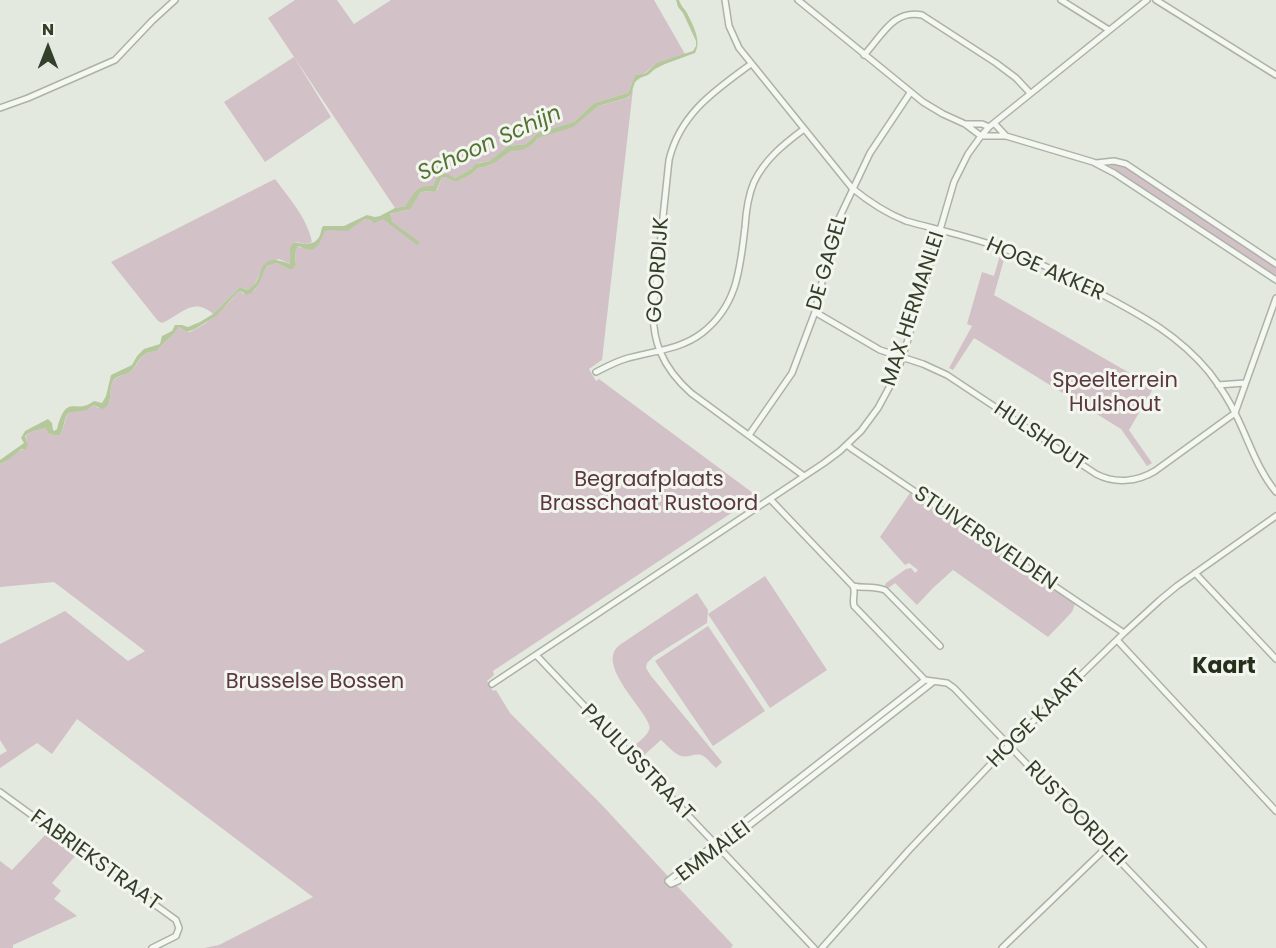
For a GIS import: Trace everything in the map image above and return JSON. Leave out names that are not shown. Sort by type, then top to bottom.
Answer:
[{"type":"street","points":[[0,108],[115,60],[175,0]]},
{"type":"street","name":"HOGE AKKER","points":[[726,0],[727,14],[739,48],[852,188],[874,205],[894,216],[1023,256],[1059,272],[1158,325],[1187,349],[1218,385],[1236,413],[1259,466],[1276,492]]},
{"type":"street","points":[[798,0],[932,109],[965,124],[981,135],[1006,136],[1095,163],[1114,173],[1276,280]]},
{"type":"street","points":[[1061,0],[1109,30]]},
{"type":"street","name":"MAX HERMANLEI","points":[[492,684],[832,457],[861,431],[879,408],[894,380],[948,199],[968,154],[988,127],[1147,0]]},
{"type":"street","points":[[1155,0],[1276,75]]},
{"type":"street","points":[[864,55],[896,19],[908,14],[922,15],[996,63],[1016,78],[1030,93]]},
{"type":"street","name":"GOORDIJK","points":[[751,64],[696,109],[682,127],[672,150],[653,308],[654,333],[666,365],[682,385],[804,476]]},
{"type":"street","name":"DE GAGEL","points":[[749,435],[792,373],[814,312],[836,227],[852,188],[870,153],[910,93]]},
{"type":"street","points":[[994,123],[1006,136]]},
{"type":"street","points":[[965,124],[982,124],[988,127]]},
{"type":"street","points":[[596,372],[623,359],[673,348],[694,338],[713,324],[727,305],[740,272],[748,203],[754,182],[774,153],[804,129]]},
{"type":"street","points":[[1095,163],[1123,162],[1276,264]]},
{"type":"street","points":[[1236,413],[1276,298]]},
{"type":"street","name":"HULSHOUT","points":[[814,312],[889,354],[923,364],[947,375],[1096,474],[1112,480],[1125,481],[1146,476],[1236,413]]},
{"type":"street","points":[[1218,385],[1245,384]]},
{"type":"street","name":"STUIVERSVELDEN","points":[[847,445],[1124,633]]},
{"type":"street","points":[[770,499],[854,586],[858,588],[877,587],[885,590],[940,646]]},
{"type":"street","name":"HOGE KAART","points":[[822,948],[909,850],[1009,746],[1124,633],[1160,600],[1195,573],[1276,516]]},
{"type":"street","points":[[1195,573],[1276,659]]},
{"type":"street","points":[[854,586],[854,606],[925,680]]},
{"type":"street","points":[[1117,640],[1276,811]]},
{"type":"street","name":"PAULUSSTRAAT","points":[[536,655],[814,948]]},
{"type":"street","name":"RUSTOORDLEI","points":[[925,680],[947,683],[954,688],[1203,948]]},
{"type":"street","name":"EMMALEI","points":[[925,680],[717,846],[678,881],[671,884],[668,881],[717,846],[933,682]]},
{"type":"street","name":"FABRIEKSTRAAT","points":[[0,792],[174,918],[179,925],[176,936],[152,948]]},
{"type":"street","points":[[1002,948],[1107,847]]},
{"type":"green space","points":[[295,0],[337,0],[354,24],[391,0],[654,0],[685,54],[656,63],[645,73],[635,75],[628,93],[594,103],[574,122],[539,132],[526,144],[508,146],[491,161],[479,163],[455,178],[441,174],[433,186],[426,186],[406,206],[395,208],[268,18]]},
{"type":"green space","points":[[294,57],[331,117],[265,162],[224,102]]},
{"type":"green space","name":"Brusselse Bossen","points":[[633,89],[602,360],[589,369],[596,381],[599,379],[757,496],[493,671],[494,675],[487,681],[493,691],[496,690],[510,713],[602,805],[733,945],[731,948],[204,948],[219,945],[313,897],[77,719],[52,754],[37,743],[0,768],[0,755],[7,751],[0,740],[0,644],[65,611],[128,661],[145,651],[54,582],[0,587],[0,464],[25,449],[26,436],[31,432],[45,428],[49,434],[59,436],[68,413],[89,409],[94,405],[98,408],[107,407],[115,379],[130,372],[149,352],[157,351],[179,327],[190,332],[210,320],[238,292],[241,291],[243,294],[255,290],[267,266],[277,263],[293,269],[296,265],[297,246],[308,250],[326,230],[347,230],[365,219],[372,222],[407,210],[423,192],[437,190],[442,177],[458,181],[478,168],[495,163],[511,151],[533,144],[538,138],[575,125],[598,106],[628,98]]},
{"type":"green space","points":[[1113,163],[1127,167],[1276,266],[1276,276],[1111,167]]},
{"type":"green space","points":[[275,179],[302,217],[312,242],[293,243],[290,264],[279,259],[265,264],[253,287],[247,290],[240,287],[213,314],[206,309],[193,307],[162,323],[158,321],[111,262]]},
{"type":"green space","name":"Speelterrein Hulshout","points":[[1000,255],[1005,256],[994,295],[1154,387],[1129,430],[1152,463],[1147,466],[1121,429],[974,338],[953,370],[949,368],[972,326],[967,324],[982,272],[994,276]]},
{"type":"green space","points":[[910,493],[1075,604],[1072,612],[1048,637],[953,570],[917,605],[895,583],[887,588],[886,583],[906,569],[911,568],[915,573],[918,570],[909,563],[905,565],[880,537]]},
{"type":"green space","points":[[765,576],[827,670],[770,708],[708,614]]},
{"type":"green space","points":[[697,593],[708,610],[707,623],[653,657],[647,663],[646,668],[722,762],[716,768],[701,755],[678,755],[661,740],[642,757],[633,747],[646,735],[649,725],[619,679],[613,662],[613,653],[620,645]]},
{"type":"green space","points":[[708,626],[765,711],[713,746],[655,661]]},
{"type":"green space","points":[[46,834],[75,856],[52,883],[61,891],[54,899],[77,916],[13,945],[13,948],[0,948],[0,861],[12,870]]},
{"type":"shaded area","points":[[676,0],[679,0],[694,28],[698,43],[695,53],[665,64],[640,78],[635,82],[627,98],[598,106],[573,127],[538,138],[522,150],[511,151],[495,163],[478,168],[458,181],[442,177],[436,191],[420,193],[410,209],[390,214],[392,222],[420,242],[419,244],[417,245],[383,219],[374,223],[365,219],[347,231],[325,231],[316,248],[309,250],[297,247],[296,265],[293,269],[277,263],[267,266],[254,291],[246,295],[241,291],[238,292],[216,316],[195,329],[187,332],[179,327],[157,351],[146,354],[130,372],[113,381],[107,407],[101,409],[94,405],[87,410],[68,413],[59,436],[49,434],[45,428],[31,432],[25,436],[28,445],[25,450],[22,449],[0,464],[0,460],[24,443],[21,438],[25,431],[48,419],[54,431],[68,407],[87,405],[94,401],[102,403],[111,375],[132,365],[144,349],[160,344],[162,336],[172,331],[175,325],[188,327],[213,314],[240,287],[247,290],[253,286],[265,263],[270,260],[290,264],[290,248],[293,243],[315,242],[323,226],[344,226],[367,215],[380,216],[395,208],[406,206],[419,188],[433,186],[441,174],[448,174],[455,178],[476,164],[490,161],[508,146],[526,144],[539,132],[574,122],[594,103],[628,93],[635,75],[646,73],[656,63],[693,51],[696,41]]},
{"type":"district","name":"Kaart","points":[[1224,667]]},
{"type":"water label","name":"Schoon Schijn","points":[[490,144]]},
{"type":"park label","name":"Begraafplaats Brasschaat Rustoord","points":[[649,493]]}]
